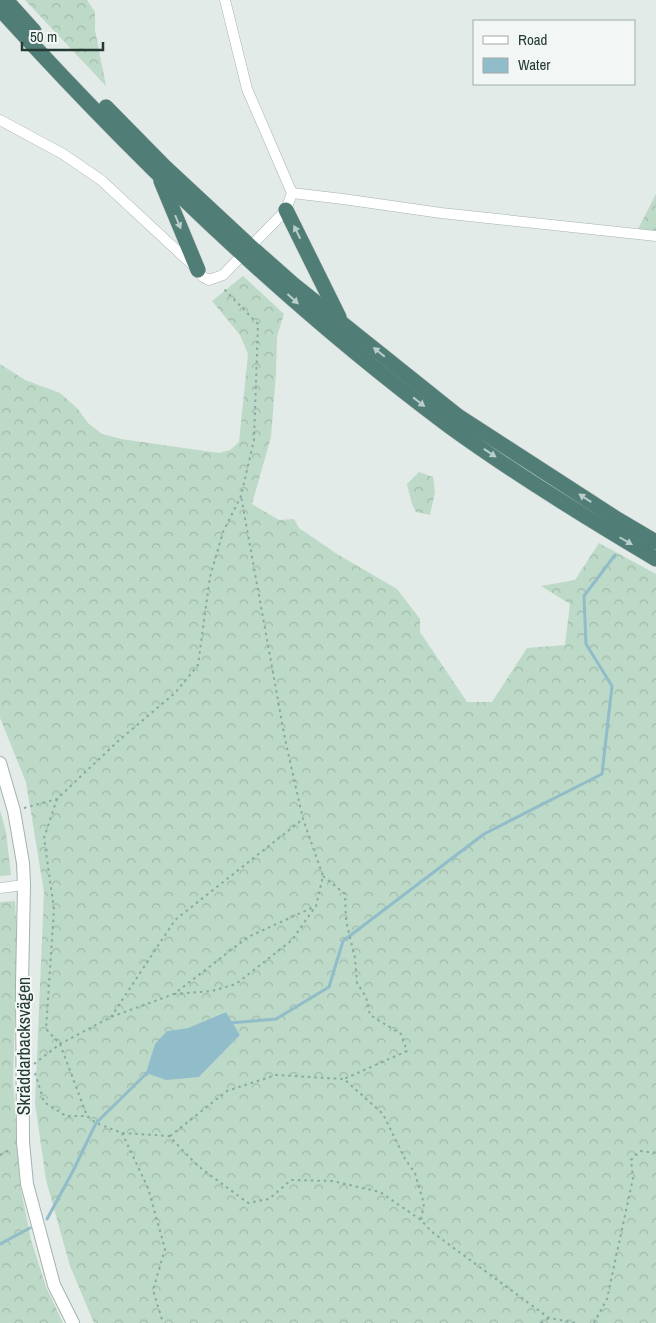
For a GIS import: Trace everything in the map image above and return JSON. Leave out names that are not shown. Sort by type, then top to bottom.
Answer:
[{"type":"highway","points":[[6,0],[71,72],[326,329],[450,426],[536,485],[656,559]]},
{"type":"highway","points":[[0,9],[63,78],[160,177],[247,250],[458,416],[617,520],[656,542]]},
{"type":"highway","points":[[160,177],[198,270]]},
{"type":"highway","points":[[286,210],[342,323]]},
{"type":"street","points":[[0,120],[63,154],[101,180],[198,270],[203,277],[209,280],[223,275],[286,210],[292,193],[247,89],[225,0]]},
{"type":"street","points":[[292,193],[441,213],[656,236]]},
{"type":"street","name":"Skräddarbacksvägen","points":[[0,763],[14,810],[23,863],[23,1142],[26,1184],[54,1286],[73,1323]]},
{"type":"street","points":[[0,888],[24,885]]},
{"type":"path","points":[[214,279],[258,324],[254,440],[241,496],[223,532],[210,577],[198,665],[175,693],[117,742],[57,799],[44,838],[54,909],[46,1029],[60,1044],[87,1116],[96,1123],[122,1133],[169,1136],[227,1091],[276,1076],[344,1079],[407,1051],[401,1034],[370,1015],[366,998],[357,983],[355,958],[346,921],[345,894],[323,876],[303,820],[285,739],[241,496]]},
{"type":"path","points":[[14,810],[57,799]]},
{"type":"path","points":[[111,1017],[175,920],[303,820]]},
{"type":"path","points":[[87,1116],[66,1116],[44,1102],[33,1066],[60,1044],[111,1017],[174,994],[212,991],[236,984],[292,940],[316,906],[323,876]]},
{"type":"path","points":[[174,994],[248,937],[316,906]]},
{"type":"path","points":[[344,1079],[383,1114],[405,1159],[415,1173],[424,1204],[420,1220]]},
{"type":"path","points":[[122,1133],[148,1188],[165,1249],[153,1290],[163,1323]]},
{"type":"path","points":[[169,1136],[198,1166],[248,1203],[269,1199],[291,1180],[332,1182],[380,1192],[549,1318],[576,1323]]},
{"type":"path","points":[[594,1323],[606,1299],[633,1178],[631,1160],[640,1151],[656,1153]]},
{"type":"path","points":[[541,1323],[549,1318]]},
{"type":"green space","points":[[25,0],[87,0],[95,12],[95,30],[106,86]]},
{"type":"green space","points":[[656,194],[656,231],[638,229]]},
{"type":"green space","points":[[243,276],[284,314],[277,336],[271,437],[252,504],[279,520],[294,519],[299,528],[337,554],[397,589],[420,619],[420,632],[467,702],[492,702],[527,648],[565,645],[570,604],[541,586],[575,580],[599,543],[656,574],[656,1323],[94,1323],[70,1266],[46,1180],[35,1103],[44,892],[26,782],[0,718],[0,364],[25,380],[60,393],[77,408],[88,423],[102,434],[121,439],[219,453],[230,450],[239,442],[248,354],[240,335],[212,301]],"holes":[[[226,1012],[240,1035],[199,1077],[167,1031],[188,1028]]]},
{"type":"green space","points":[[419,472],[433,477],[435,492],[430,515],[416,512],[412,504],[407,484]]},
{"type":"green space","points":[[0,810],[6,832],[11,875],[0,876]]},
{"type":"green space","points":[[15,901],[17,941],[13,1080],[20,1185],[31,1240],[46,1287],[63,1323],[0,1323],[0,902]]},
{"type":"water","points":[[226,1012],[240,1035],[199,1077],[166,1080],[146,1073],[155,1044],[167,1031],[188,1028]]},
{"type":"waterway","points":[[229,1023],[276,1019],[329,987],[343,941],[484,834],[602,774],[612,686],[586,644],[584,596],[615,555]]},
{"type":"waterway","points":[[47,1219],[96,1123],[149,1071]]},
{"type":"waterway","points":[[0,1244],[30,1228]]}]
